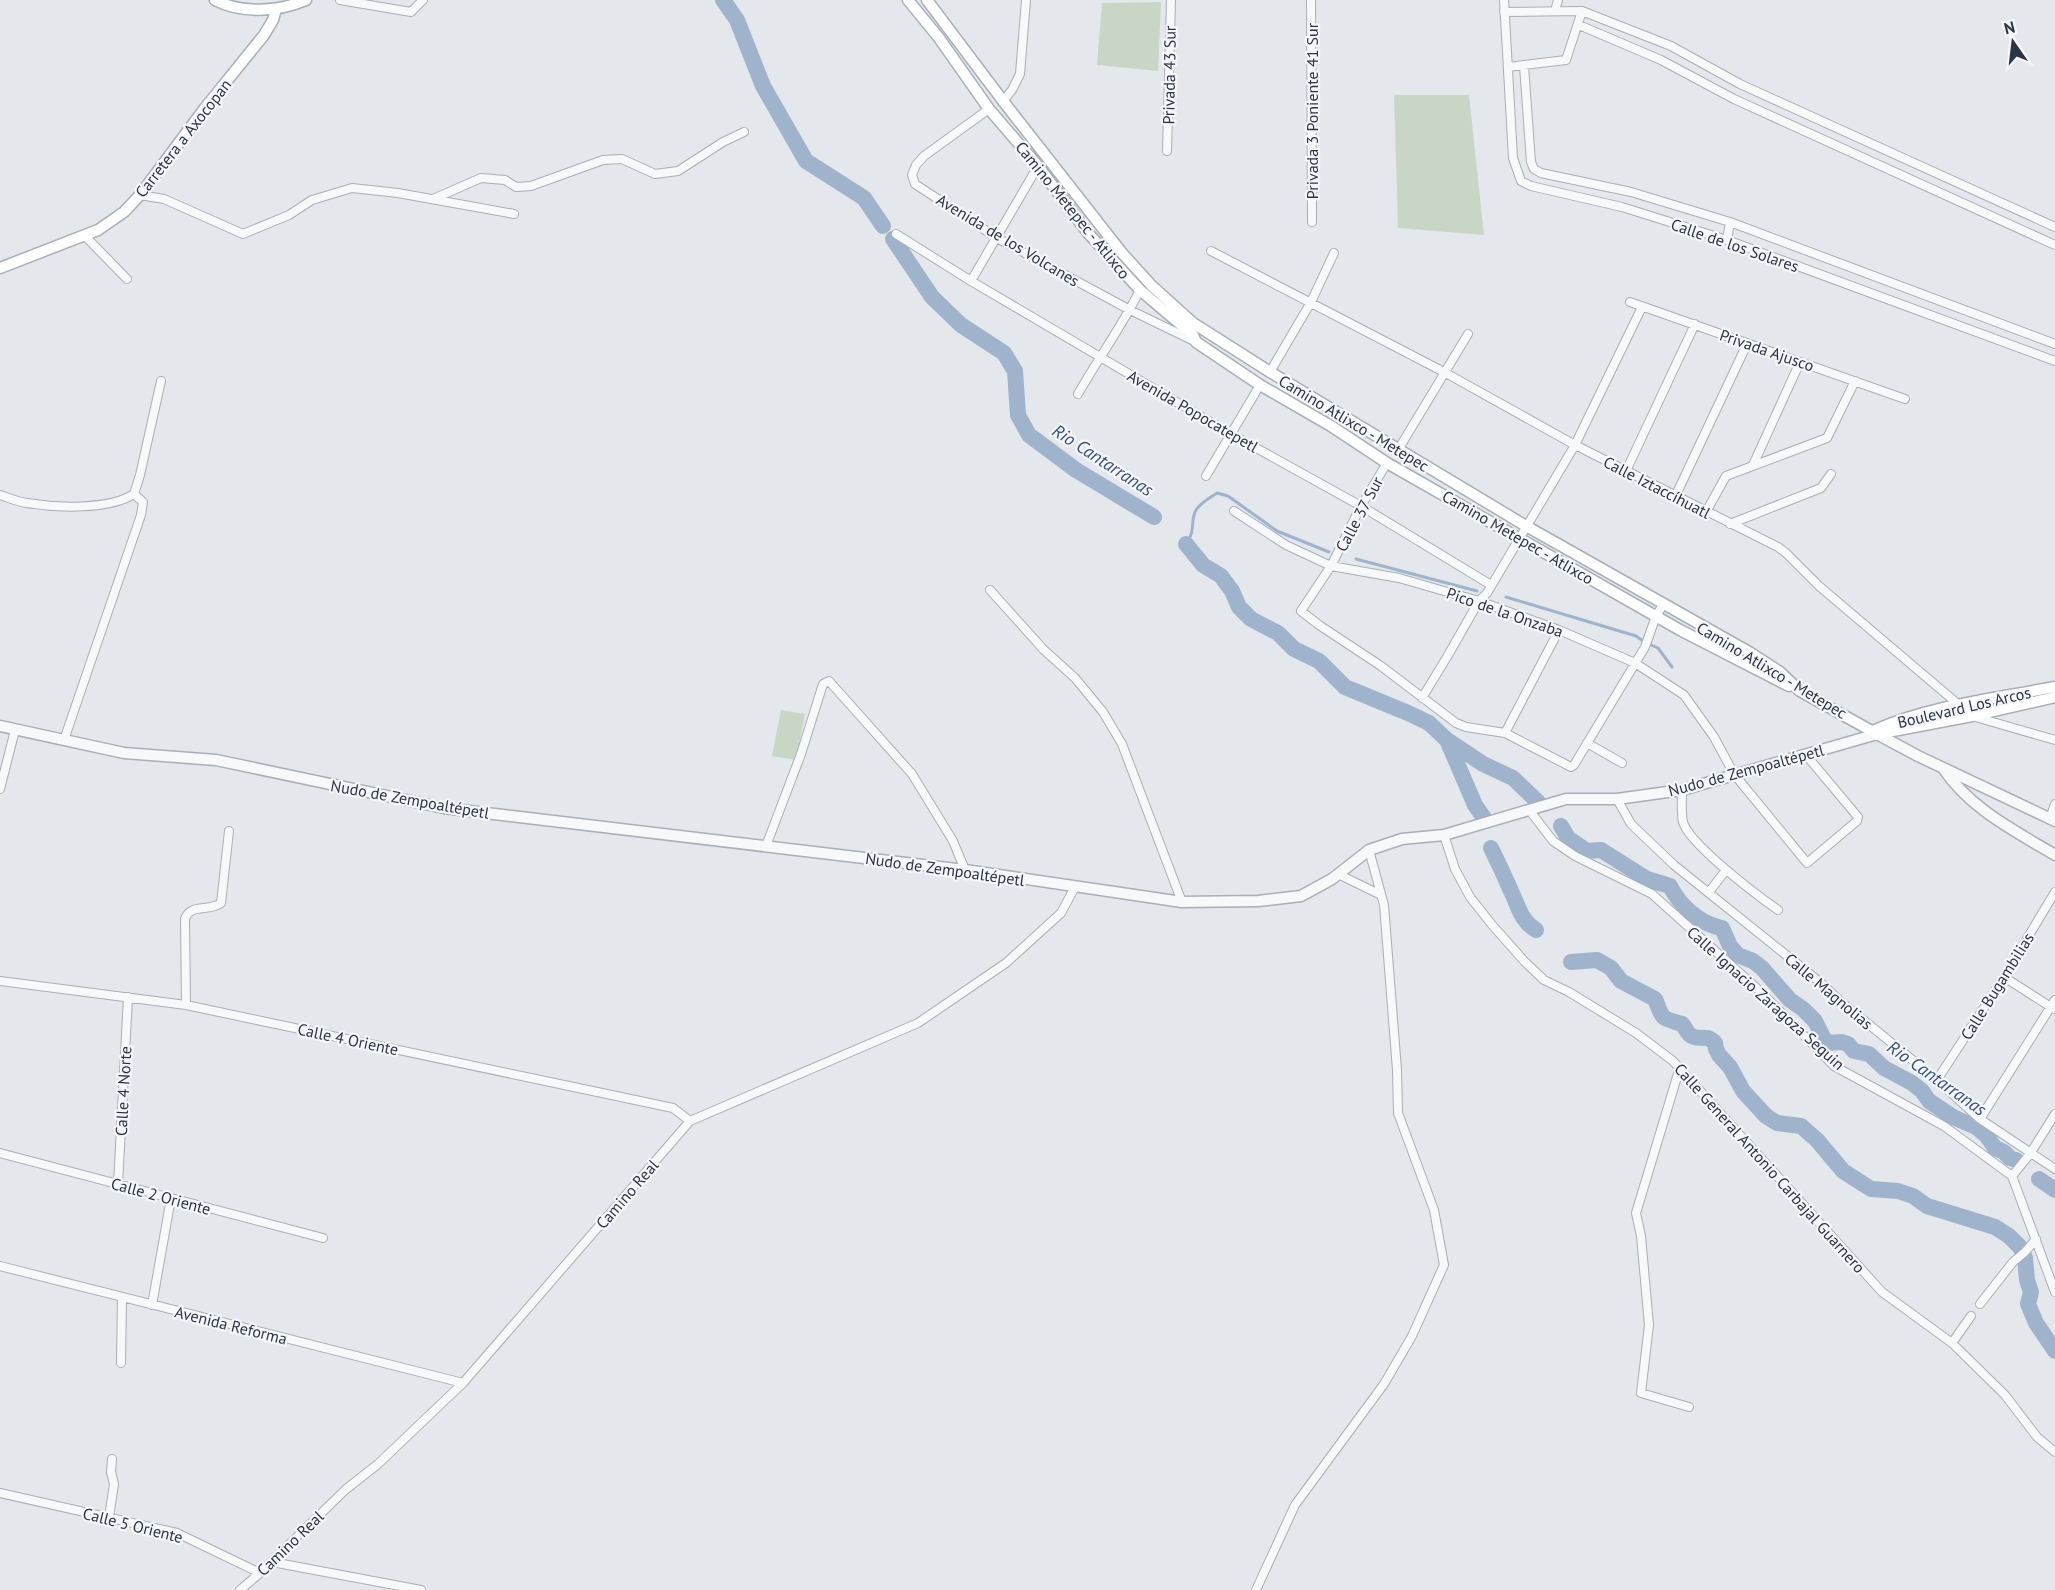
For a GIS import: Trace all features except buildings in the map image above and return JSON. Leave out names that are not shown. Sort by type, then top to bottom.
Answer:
[{"type":"main road","points":[[214,0],[224,5],[254,10],[306,0]]},
{"type":"main road","name":"Camino Metepec - Atlixco","points":[[908,0],[939,38],[987,111],[1038,166],[1088,233],[1140,290],[1193,335],[1196,342],[1260,385],[1331,426],[1387,463],[1656,616],[1800,691]]},
{"type":"main road","name":"Camino Atlixco - Metepec","points":[[927,0],[1122,253],[1152,286],[1193,323],[1526,526],[1749,652],[1780,672],[1800,691],[1873,733]]},
{"type":"main road","name":"Carretera a Axocopan","points":[[0,268],[98,230],[124,212],[141,195],[205,108],[264,35],[273,20],[276,4]]},
{"type":"main road","name":"Boulevard Los Arcos","points":[[1873,733],[1894,721],[1959,705],[2055,687]]},
{"type":"main road","name":"Boulevard Los Arcos","points":[[1873,733],[1972,716],[2055,697]]},
{"type":"street","points":[[340,0],[411,12],[423,0]]},
{"type":"street","points":[[1003,101],[1020,74],[1026,0]]},
{"type":"street","name":"Privada 43 Sur","points":[[1167,151],[1171,0]]},
{"type":"street","name":"Privada 3 Poniente 41 Sur","points":[[1311,0],[1312,222]]},
{"type":"street","name":"Calle de los Solares","points":[[1504,0],[1513,158],[1521,181],[1531,186],[1622,207],[1727,240],[2055,361]]},
{"type":"street","points":[[1548,0],[1550,11]]},
{"type":"street","points":[[1550,11],[1558,0]]},
{"type":"street","points":[[1504,12],[1582,11],[1671,46],[1740,84],[2055,227]]},
{"type":"street","points":[[1508,67],[1566,60],[1582,11]]},
{"type":"street","points":[[1579,25],[1661,60],[1734,99],[2055,245]]},
{"type":"street","name":"Calle de los Solares","points":[[1524,66],[1531,162],[1534,169],[1541,173],[1631,192],[1730,222],[2055,344]]},
{"type":"street","points":[[1734,99],[1740,84]]},
{"type":"street","name":"Avenida de los Volcanes","points":[[987,111],[924,156],[916,165],[912,175],[915,184],[997,238],[1130,310],[1196,342]]},
{"type":"street","points":[[433,199],[481,178],[505,180],[516,187],[531,186],[603,160],[622,159],[655,174],[678,171],[723,142],[744,132]]},
{"type":"street","points":[[971,281],[1038,166]]},
{"type":"street","points":[[141,195],[164,199],[243,234],[289,215],[312,200],[352,189],[433,199],[514,214]]},
{"type":"street","points":[[1971,206],[1978,192]]},
{"type":"street","points":[[1727,240],[1730,222]]},
{"type":"street","name":"Avenida Popocatepetl","points":[[896,234],[971,281],[1231,434],[1361,506],[1491,585]]},
{"type":"street","points":[[84,235],[127,279]]},
{"type":"street","name":"Calle Iztaccíhuatl","points":[[1211,251],[1444,372],[1575,445],[1786,553],[1819,585],[1972,716]]},
{"type":"street","points":[[1270,372],[1311,302],[1334,253]]},
{"type":"street","points":[[1078,393],[1140,290]]},
{"type":"street","points":[[1933,316],[1940,301]]},
{"type":"street","name":"Privada Ajusco","points":[[1630,302],[1905,399]]},
{"type":"street","points":[[1642,307],[1575,445],[1422,698],[1456,723],[1466,727],[1505,733],[1567,767],[1571,767],[1649,640],[1656,616],[1663,605]]},
{"type":"street","points":[[1626,471],[1695,324]]},
{"type":"street","points":[[1398,450],[1468,334]]},
{"type":"street","points":[[1675,497],[1747,344]]},
{"type":"street","points":[[1753,465],[1800,362]]},
{"type":"street","points":[[0,495],[26,503],[93,507],[124,500],[134,494],[161,381]]},
{"type":"street","points":[[1706,513],[1726,476],[1827,438],[1855,381]]},
{"type":"street","points":[[1206,476],[1260,385]]},
{"type":"street","name":"Calle 37 Sur","points":[[1387,463],[1361,506],[1331,566],[1301,611],[1381,666],[1422,698]]},
{"type":"street","points":[[1730,524],[1821,489],[1831,474]]},
{"type":"street","points":[[64,740],[141,515],[143,502],[134,494]]},
{"type":"street","name":"Pico de la Onzaba","points":[[1234,511],[1286,545],[1331,566],[1399,578],[1479,601],[1559,630],[1635,663],[1684,695],[1714,737],[1734,774],[1807,863],[1857,821],[1858,817],[1806,755]]},
{"type":"street","points":[[990,590],[1044,650],[1075,678],[1103,712],[1122,744],[1182,902]]},
{"type":"street","points":[[1505,733],[1559,630]]},
{"type":"street","points":[[766,846],[801,754],[823,684],[830,681],[912,774],[954,841],[964,870]]},
{"type":"street","points":[[1972,716],[2055,740]]},
{"type":"street","name":"Nudo de Zempoaltépetl","points":[[0,726],[124,753],[216,760],[444,808],[964,870],[1182,902],[1258,901],[1301,896],[1338,874],[1370,850],[1402,839],[1444,835],[1566,799],[1617,799],[1682,790],[1806,755],[1873,733]]},
{"type":"street","points":[[0,789],[15,730]]},
{"type":"street","points":[[1873,733],[2053,820],[2055,804]]},
{"type":"street","points":[[1587,743],[1622,762]]},
{"type":"street","points":[[1942,768],[1953,784],[1990,815],[2055,855]]},
{"type":"street","points":[[1682,790],[1683,822],[1689,834],[1726,870],[1778,910]]},
{"type":"street","name":"Calle Magnolias","points":[[1617,799],[1631,824],[1674,865],[1937,1080],[1980,1119],[2055,1169]]},
{"type":"street","name":"Calle Ignacio Zaragoza Seguin","points":[[1530,811],[1552,842],[1575,856],[1652,894],[1761,993],[1834,1066],[1944,1126],[2012,1176]]},
{"type":"street","points":[[186,1005],[185,919],[187,914],[196,908],[207,909],[220,903],[223,898],[229,831]]},
{"type":"street","name":"Calle General Antonio Carbajal Guarnero","points":[[1444,835],[1455,869],[1470,897],[1525,962],[1544,980],[1569,992],[1636,1033],[1680,1067],[1881,1292],[1952,1343],[2005,1395],[2037,1437],[2055,1452]]},
{"type":"street","points":[[1256,1590],[1294,1505],[1384,1384],[1412,1336],[1444,1265],[1434,1210],[1398,1113],[1384,905],[1370,850]]},
{"type":"street","points":[[1709,892],[1726,870]]},
{"type":"street","points":[[1338,874],[1381,895]]},
{"type":"street","name":"Camino Real","points":[[240,1590],[345,1490],[378,1464],[463,1383],[690,1121],[918,1023],[1006,963],[1061,914],[1075,887]]},
{"type":"street","name":"Calle Bugambilias","points":[[1937,1080],[2004,977],[2055,892]]},
{"type":"street","points":[[1980,1119],[2054,1006],[2004,977]]},
{"type":"street","name":"Calle 4 Oriente","points":[[0,981],[186,1005],[673,1108],[690,1121]]},
{"type":"street","name":"Calle 4 Norte","points":[[118,1184],[128,998]]},
{"type":"street","points":[[1680,1067],[1636,1213],[1641,1236],[1649,1324],[1641,1393],[1689,1407]]},
{"type":"street","points":[[2055,1114],[2030,1154],[2012,1176],[2055,1292]]},
{"type":"street","name":"Calle 2 Oriente","points":[[0,1153],[323,1238]]},
{"type":"street","points":[[152,1305],[171,1198]]},
{"type":"street","points":[[1980,1304],[2013,1262],[2036,1239]]},
{"type":"street","name":"Avenida Reforma","points":[[0,1266],[463,1383]]},
{"type":"street","points":[[121,1363],[122,1297]]},
{"type":"street","points":[[1952,1343],[1971,1316]]},
{"type":"street","points":[[109,1517],[114,1484],[111,1472],[112,1459]]},
{"type":"street","name":"Calle 5 Oriente","points":[[0,1493],[177,1533],[260,1573]]},
{"type":"street","points":[[272,1562],[420,1590]]},
{"type":"green space","points":[[1161,2],[1158,71],[1097,65],[1102,3]]},
{"type":"green space","points":[[1394,95],[1469,95],[1484,235],[1398,228]]},
{"type":"green space","points":[[781,710],[805,714],[796,760],[772,756]]},
{"type":"waterway","name":"Rio Cantarranas","points":[[723,0],[737,20],[763,86],[806,161],[864,198],[883,226]]},
{"type":"waterway","name":"Rio Cantarranas","points":[[893,239],[932,297],[961,325],[1004,353],[1015,371],[1018,415],[1029,435],[1076,470],[1154,517]]},
{"type":"waterway","points":[[1186,544],[1191,535],[1197,509],[1217,493],[1228,496],[1277,531],[1329,552]]},
{"type":"waterway","name":"Rio Cantarranas","points":[[1186,544],[1203,565],[1221,576],[1232,591],[1239,607],[1251,619],[1278,633],[1294,649],[1319,661],[1345,687],[1429,723],[1447,740],[1475,805],[1484,818]]},
{"type":"waterway","points":[[1356,559],[1477,591]]},
{"type":"waterway","points":[[1506,597],[1636,636],[1643,641]]},
{"type":"waterway","points":[[1649,644],[1658,648],[1672,667]]},
{"type":"waterway","name":"Rio Cantarranas","points":[[1447,740],[1483,764],[1513,778],[1538,802]]},
{"type":"waterway","name":"Rio Cantarranas","points":[[1561,826],[1568,838],[1587,851],[1601,850],[1647,879],[1670,886],[1691,913],[1706,923],[1722,928],[1730,946],[1738,955],[1753,961],[1762,968],[1790,1000],[1815,1021],[1828,1043],[1842,1042],[1848,1044],[1854,1051],[1869,1054],[1884,1068],[1912,1083],[1929,1101],[1953,1117],[1976,1127],[1986,1135],[1995,1148],[2016,1160]]},
{"type":"waterway","name":"Rio Cantarranas","points":[[1491,848],[1520,913],[1536,930]]},
{"type":"waterway","name":"Rio Cantarranas","points":[[1571,962],[1597,960],[1611,968],[1621,981],[1655,999],[1663,1017],[1682,1024],[1692,1036],[1705,1038],[1715,1043],[1719,1055],[1730,1067],[1743,1091],[1766,1116],[1777,1123],[1801,1126],[1817,1140],[1843,1171],[1871,1189],[1898,1191],[1913,1196],[1927,1206],[1995,1227],[2009,1236],[2020,1247],[2025,1258],[2027,1280],[2031,1292],[2028,1304],[2036,1323],[2055,1351]]},
{"type":"waterway","name":"Rio Cantarranas","points":[[2039,1179],[2055,1190]]}]
